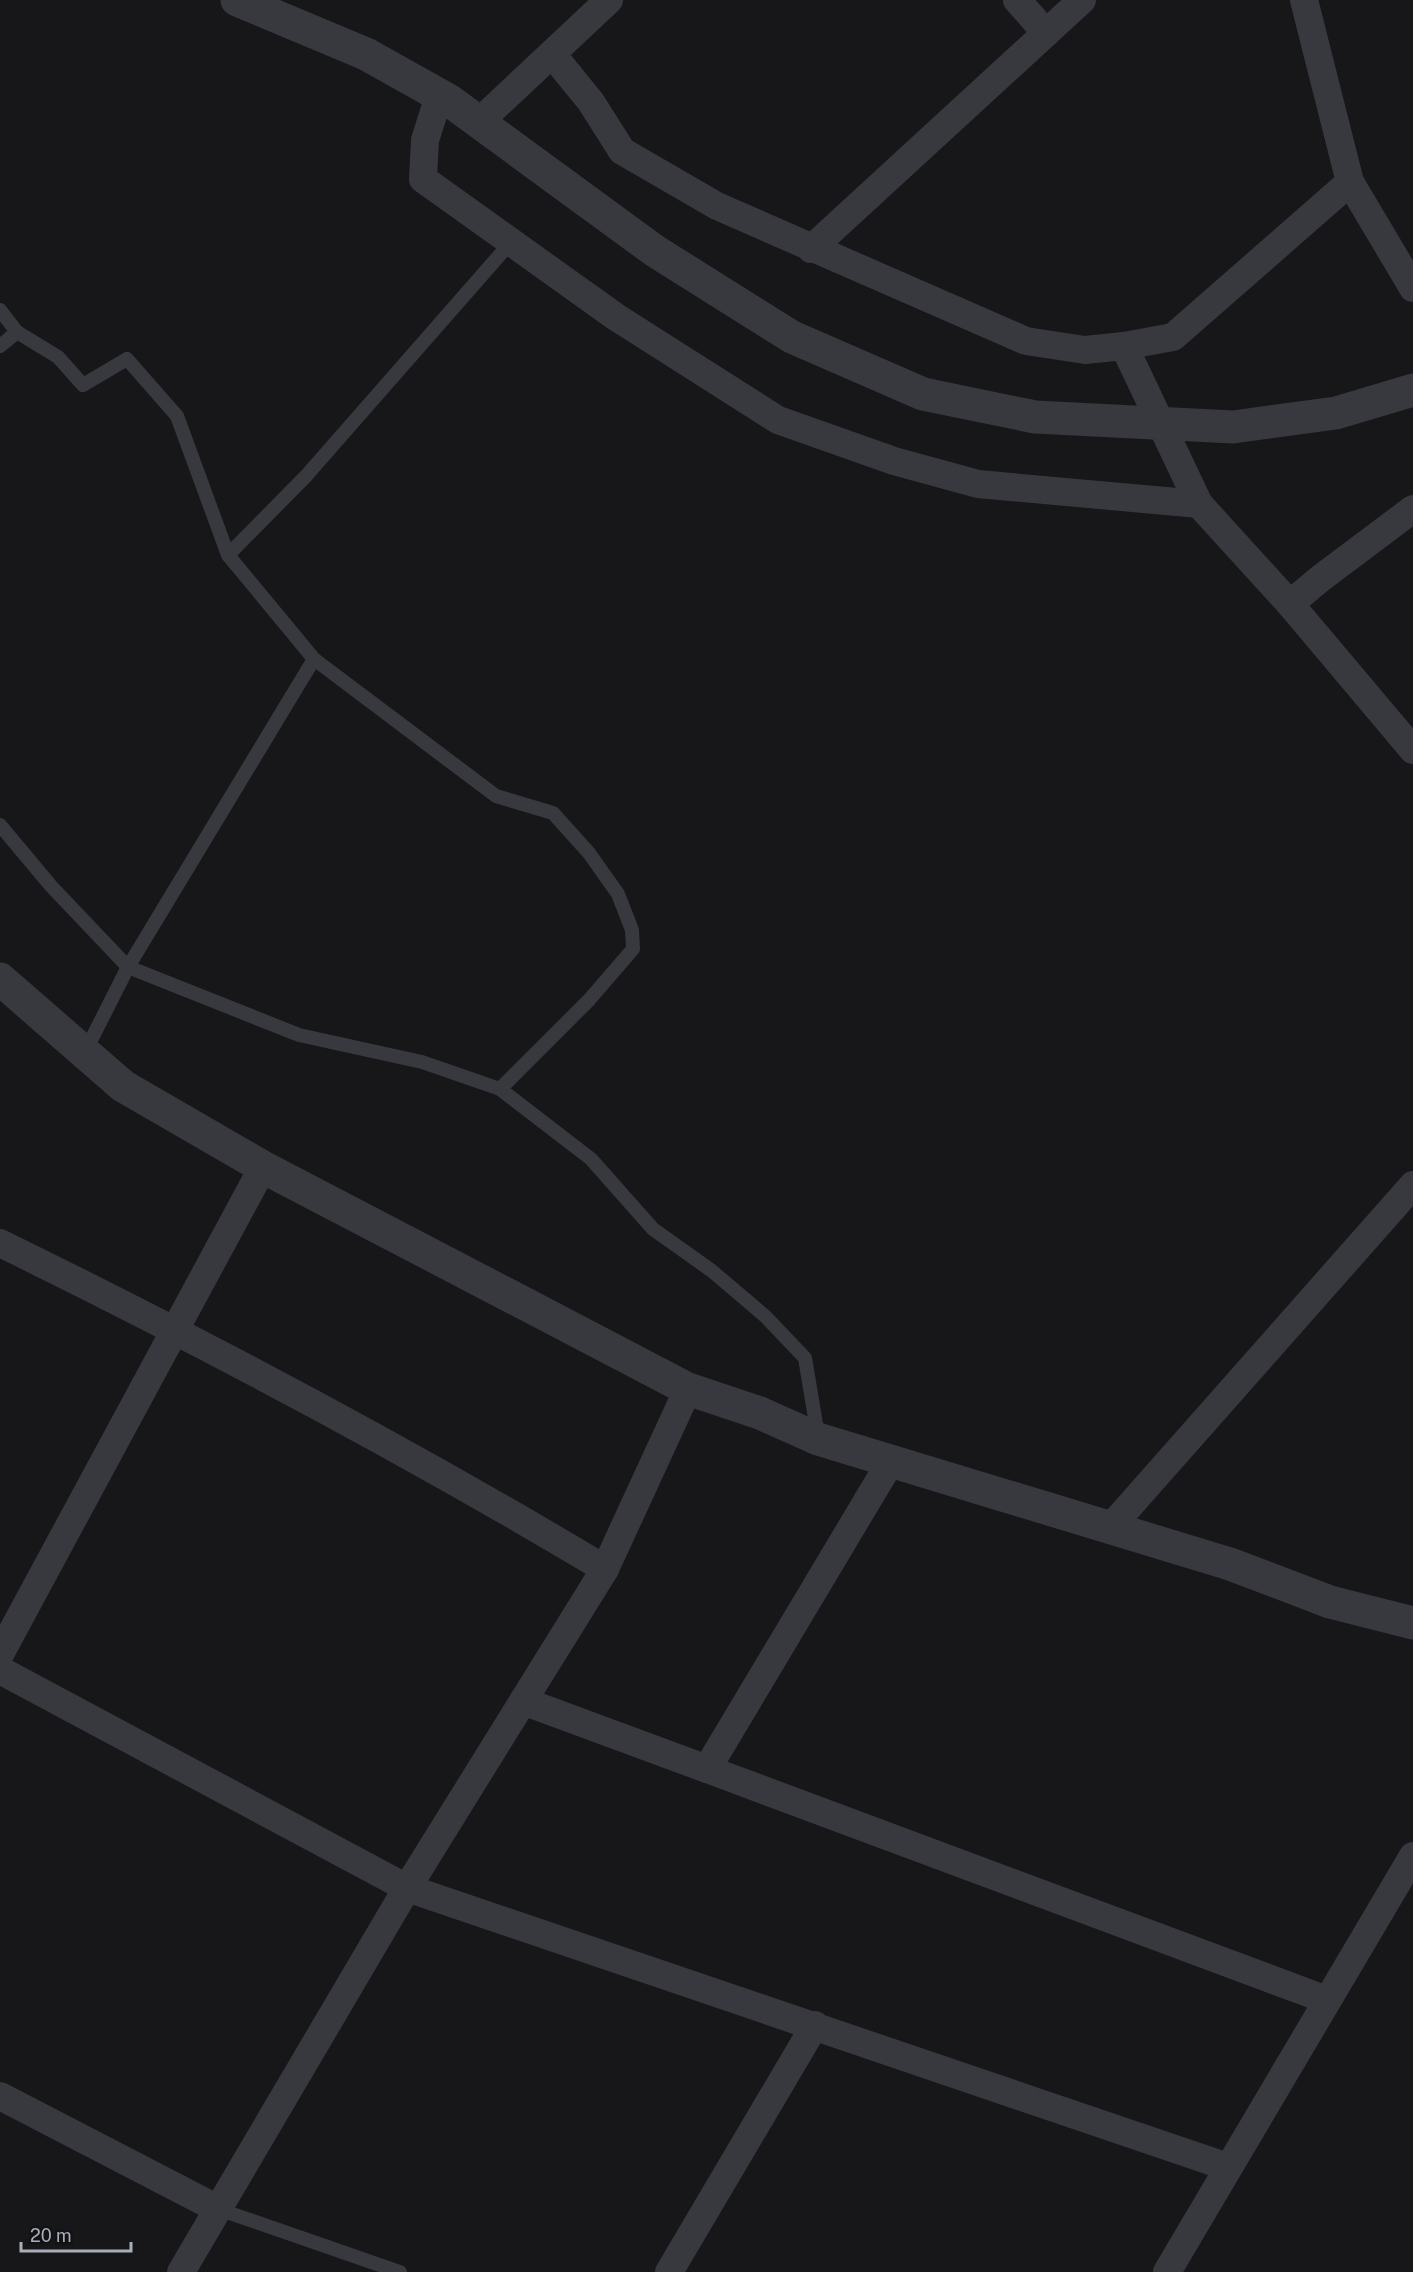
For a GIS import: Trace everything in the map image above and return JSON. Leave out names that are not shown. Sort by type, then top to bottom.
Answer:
[{"type":"street","points":[[237,0],[366,54],[480,121],[655,250],[792,337],[923,394],[1035,417],[1233,427],[1336,413],[1413,390]]},
{"type":"street","points":[[480,121],[609,0]]},
{"type":"street","points":[[1017,0],[1046,33]]},
{"type":"street","points":[[811,249],[1082,0]]},
{"type":"street","points":[[1304,0],[1350,182],[1413,288]]},
{"type":"street","points":[[552,54],[591,102],[622,151],[717,206],[1026,341],[1085,350],[1173,337],[1350,182]]},
{"type":"street","points":[[439,96],[425,140],[423,179],[512,240],[616,317],[778,420],[894,461],[978,484],[1198,504]]},
{"type":"street","points":[[1124,346],[1198,504],[1290,604],[1413,750]]},
{"type":"street","points":[[1290,604],[1413,509]]},
{"type":"street","points":[[0,980],[123,1086],[263,1167],[688,1389],[760,1413],[818,1438],[1109,1529],[1230,1564],[1330,1602],[1413,1623]]},
{"type":"street","points":[[0,1654],[263,1167]]},
{"type":"street","points":[[1109,1529],[1413,1185]]},
{"type":"street","points":[[0,1243],[175,1329],[472,1489],[605,1569]]},
{"type":"street","points":[[181,2272],[407,1888],[605,1569],[688,1389]]},
{"type":"street","points":[[707,1768],[891,1461]]},
{"type":"street","points":[[0,1670],[407,1888],[816,2025],[1228,2168]]},
{"type":"street","points":[[523,1701],[1327,2000]]},
{"type":"street","points":[[1167,2272],[1413,1856]]},
{"type":"street","points":[[669,2272],[816,2025]]},
{"type":"street","points":[[0,2096],[218,2209]]},
{"type":"lane","points":[[228,555],[314,468],[512,240]]},
{"type":"lane","points":[[0,310],[17,332],[58,357],[83,385],[127,359],[177,416],[228,555],[314,659],[496,796],[553,813],[589,853],[618,894],[632,930],[633,949],[589,1000],[500,1089]]},
{"type":"lane","points":[[0,346],[17,332]]},
{"type":"lane","points":[[85,1052],[128,967],[314,659]]},
{"type":"lane","points":[[0,825],[51,886],[128,967],[299,1035],[422,1062],[500,1089],[591,1159],[653,1229],[712,1271],[766,1317],[805,1358],[818,1438]]},
{"type":"lane","points":[[218,2209],[400,2272]]}]
